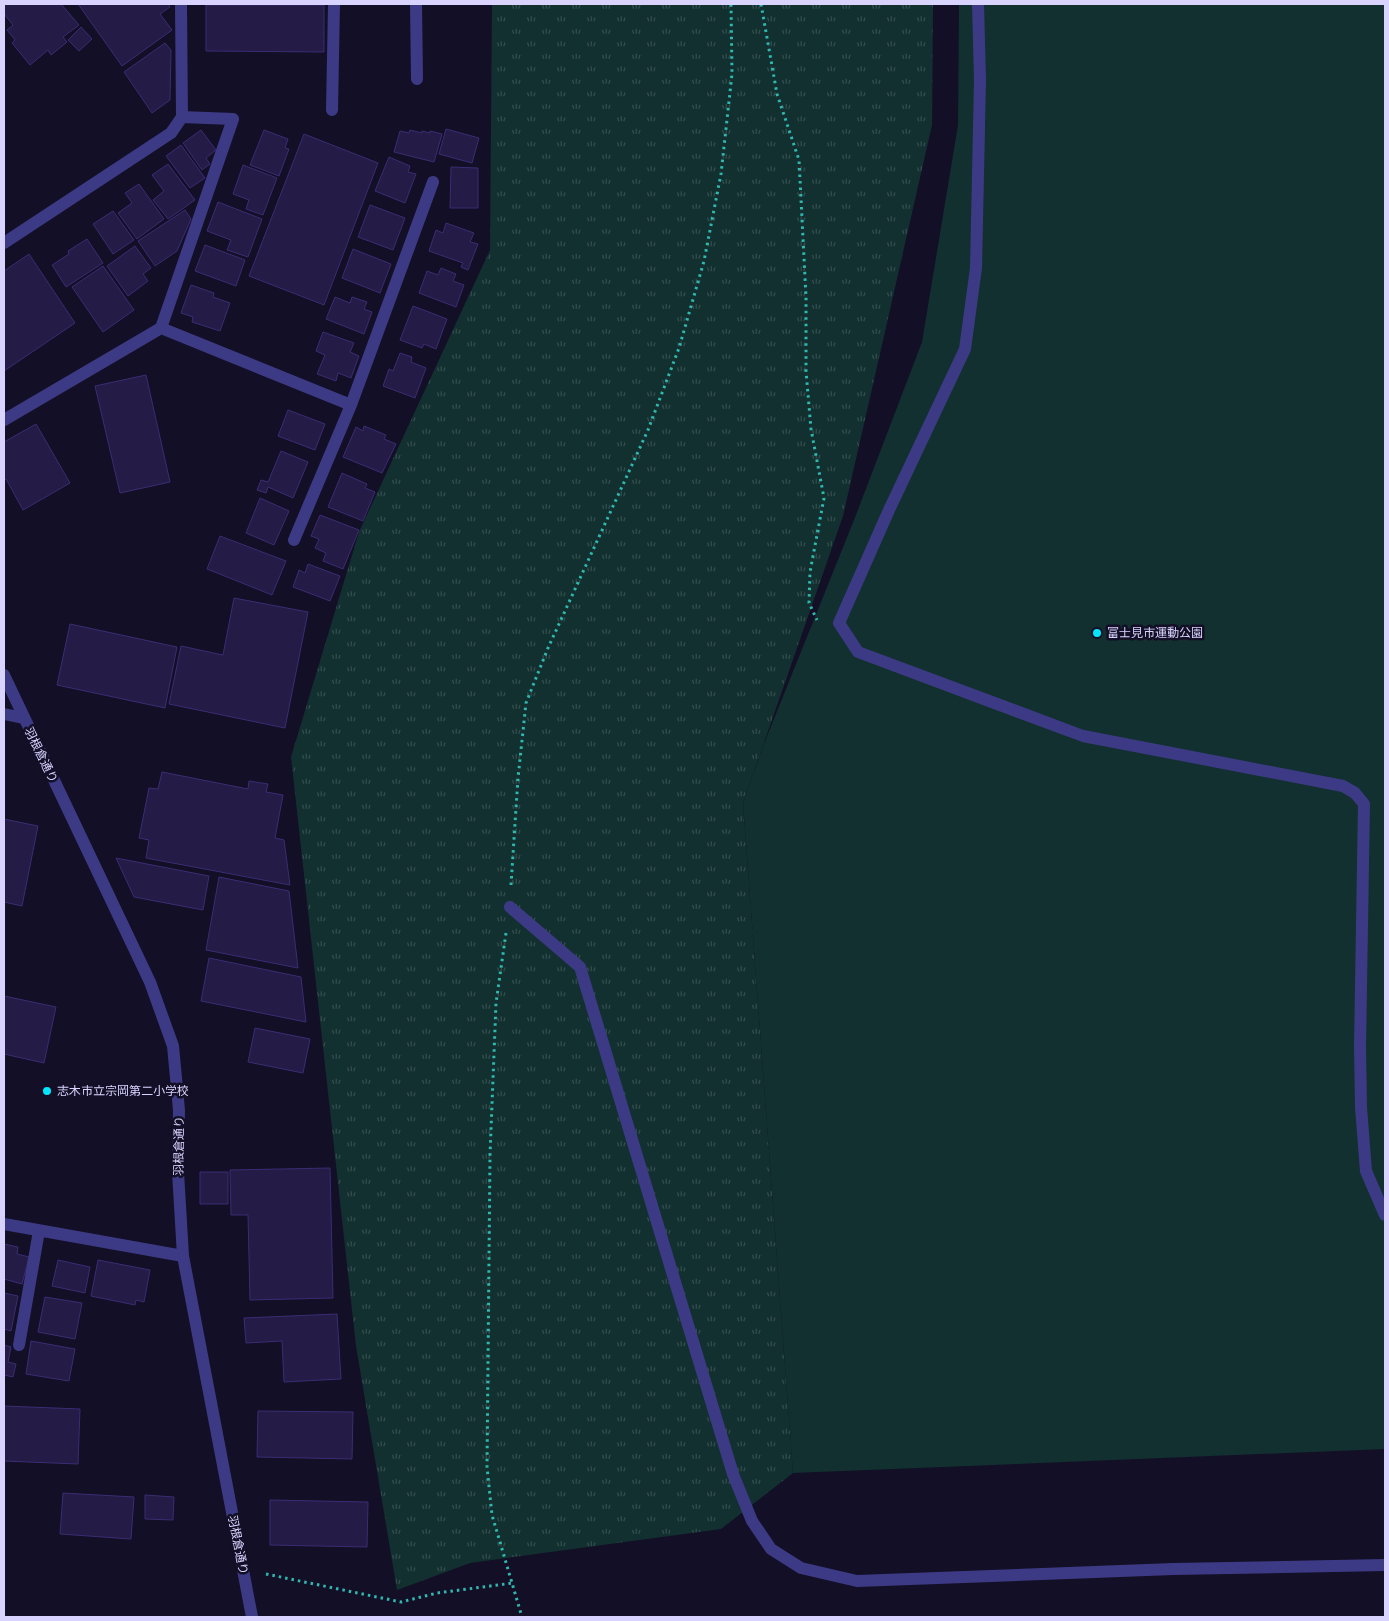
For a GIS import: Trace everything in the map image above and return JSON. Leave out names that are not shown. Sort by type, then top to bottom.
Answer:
[{"type":"street","points":[[4,243],[171,133],[182,117],[181,4]]},
{"type":"street","points":[[332,110],[334,4]]},
{"type":"street","points":[[416,4],[417,79]]},
{"type":"street","points":[[978,4],[980,80],[976,268],[965,349],[889,510],[839,623],[858,652],[1083,736],[1343,786],[1355,793],[1364,804],[1360,1046],[1361,1107],[1366,1171],[1385,1215]]},
{"type":"street","points":[[4,420],[161,328],[233,119],[182,117]]},
{"type":"street","points":[[294,540],[351,405],[433,182]]},
{"type":"street","points":[[161,328],[351,405]]},
{"type":"street","name":"羽根倉通り","points":[[4,675],[150,982],[173,1046],[179,1110],[178,1172],[183,1256],[252,1617]]},
{"type":"street","points":[[4,714],[24,718]]},
{"type":"street","points":[[510,907],[580,967],[733,1474],[752,1521],[771,1549],[801,1568],[856,1581],[1173,1569],[1385,1565]]},
{"type":"street","points":[[4,1224],[183,1256]]},
{"type":"street","points":[[19,1345],[39,1230]]},
{"type":"path","points":[[522,1617],[492,1515],[487,1467],[490,1155],[496,1003],[510,907],[518,778],[526,702],[548,648],[648,430],[679,348],[704,261],[721,174],[732,74],[731,4]]},
{"type":"path","points":[[761,4],[777,94],[799,160],[806,297],[806,371],[811,429],[824,498],[810,572],[809,603],[821,628]]},
{"type":"path","points":[[264,1573],[401,1602],[438,1592],[513,1583]]},
{"type":"green space","points":[[492,4],[933,4],[932,125],[843,516],[743,803],[793,1473],[721,1529],[470,1563],[397,1590],[356,1346],[291,757],[359,532],[490,250]]},
{"type":"green space","name":"富士見市運動公園","points":[[959,4],[1385,4],[1385,1449],[793,1473],[743,803],[763,746],[854,520],[922,342],[958,125]]},
{"type":"building","points":[[4,4],[61,4],[79,25],[63,37],[67,42],[51,55],[48,50],[30,65],[12,43],[15,40],[7,30],[13,25],[4,14]]},
{"type":"building","points":[[78,4],[168,4],[170,7],[160,14],[172,30],[122,66]]},
{"type":"building","points":[[206,5],[324,5],[324,52],[206,51]]},
{"type":"building","points":[[81,27],[92,39],[79,51],[68,40]]},
{"type":"building","points":[[165,43],[171,50],[170,100],[152,113],[124,72]]},
{"type":"building","points":[[446,129],[479,138],[472,163],[439,154]]},
{"type":"building","points":[[201,130],[216,150],[206,158],[210,164],[202,170],[183,143]]},
{"type":"building","points":[[264,130],[288,139],[285,148],[289,149],[279,176],[250,165]]},
{"type":"building","points":[[410,130],[442,134],[434,162],[394,152],[400,131],[409,133]]},
{"type":"building","points":[[304,134],[378,163],[324,305],[249,276]]},
{"type":"building","points":[[181,145],[205,178],[190,188],[166,156]]},
{"type":"building","points":[[389,157],[410,166],[408,172],[416,174],[405,203],[375,191]]},
{"type":"building","points":[[168,164],[195,200],[168,219],[153,200],[164,191],[152,175]]},
{"type":"building","points":[[243,165],[277,178],[263,215],[246,209],[249,200],[233,194]]},
{"type":"building","points":[[451,167],[478,168],[478,208],[450,208]]},
{"type":"building","points":[[139,184],[164,219],[137,239],[118,213],[132,203],[125,193]]},
{"type":"building","points":[[218,202],[262,219],[248,257],[227,250],[231,240],[207,231]]},
{"type":"building","points":[[370,205],[405,218],[393,250],[358,237]]},
{"type":"building","points":[[185,210],[191,219],[177,251],[155,266],[138,241]]},
{"type":"building","points":[[113,211],[134,240],[113,254],[93,224]]},
{"type":"building","points":[[446,223],[474,233],[470,242],[478,244],[468,270],[461,267],[463,263],[429,251],[436,230],[443,233]]},
{"type":"building","points":[[87,239],[103,263],[66,287],[52,265],[69,254],[68,251]]},
{"type":"building","points":[[205,245],[245,260],[236,286],[195,271]]},
{"type":"building","points":[[135,246],[151,268],[143,274],[148,281],[128,296],[107,266]]},
{"type":"building","points":[[353,249],[391,264],[380,293],[342,278]]},
{"type":"building","points":[[29,254],[75,323],[4,371],[4,271]]},
{"type":"building","points":[[103,266],[134,310],[103,332],[72,287]]},
{"type":"building","points":[[441,268],[456,274],[453,281],[464,285],[456,307],[419,293],[427,271],[438,275]]},
{"type":"building","points":[[191,285],[214,293],[213,297],[230,303],[220,331],[192,322],[193,317],[181,313]]},
{"type":"building","points":[[335,297],[350,303],[352,297],[367,302],[364,309],[372,312],[364,334],[326,319]]},
{"type":"building","points":[[413,306],[447,319],[436,349],[424,344],[422,348],[400,340]]},
{"type":"building","points":[[323,332],[354,343],[350,352],[359,356],[351,378],[338,373],[336,381],[317,374],[325,355],[316,351]]},
{"type":"building","points":[[400,353],[412,357],[411,362],[426,368],[415,398],[383,386],[389,369],[393,371]]},
{"type":"building","points":[[146,375],[170,482],[120,493],[95,386]]},
{"type":"building","points":[[288,410],[325,424],[315,450],[278,436]]},
{"type":"building","points":[[36,424],[70,483],[23,510],[6,479],[4,480],[4,442]]},
{"type":"building","points":[[364,426],[386,435],[384,439],[396,444],[382,473],[343,457],[356,427],[363,431]]},
{"type":"building","points":[[281,451],[308,462],[293,498],[268,487],[266,493],[257,490],[261,480],[268,482]]},
{"type":"building","points":[[342,473],[367,484],[365,488],[375,492],[363,521],[328,507]]},
{"type":"building","points":[[260,498],[289,511],[274,545],[246,533]]},
{"type":"building","points":[[320,515],[359,530],[343,569],[323,561],[326,553],[315,548],[319,539],[311,536]]},
{"type":"building","points":[[220,536],[286,561],[272,595],[207,569]]},
{"type":"building","points":[[308,564],[340,576],[330,601],[293,587],[299,570],[305,573]]},
{"type":"building","points":[[234,598],[308,612],[285,728],[169,704],[181,646],[223,655]]},
{"type":"building","points":[[70,624],[177,647],[165,708],[57,685]]},
{"type":"building","points":[[162,772],[248,789],[249,781],[268,784],[266,792],[283,795],[275,838],[284,840],[290,885],[146,858],[149,840],[139,838],[149,788],[158,789]]},
{"type":"building","points":[[4,819],[38,826],[22,906],[4,902]]},
{"type":"building","points":[[116,858],[209,876],[203,910],[134,897]]},
{"type":"building","points":[[219,877],[289,891],[298,968],[206,950]]},
{"type":"building","points":[[209,958],[301,977],[306,1022],[201,1001]]},
{"type":"building","points":[[4,996],[56,1007],[44,1063],[4,1054]]},
{"type":"building","points":[[255,1028],[310,1039],[303,1073],[248,1062]]},
{"type":"building","points":[[330,1168],[333,1298],[250,1300],[248,1215],[231,1215],[230,1170]]},
{"type":"building","points":[[200,1172],[228,1172],[228,1204],[200,1204]]},
{"type":"building","points":[[4,1244],[18,1247],[17,1254],[29,1257],[22,1284],[4,1279]]},
{"type":"building","points":[[58,1260],[90,1267],[85,1293],[52,1286]]},
{"type":"building","points":[[98,1260],[150,1270],[144,1302],[136,1300],[135,1305],[91,1296]]},
{"type":"building","points":[[4,1293],[18,1296],[11,1331],[4,1329]]},
{"type":"building","points":[[45,1297],[82,1303],[75,1339],[38,1332]]},
{"type":"building","points":[[337,1314],[341,1379],[284,1382],[282,1341],[246,1343],[244,1318]]},
{"type":"building","points":[[31,1341],[75,1349],[69,1381],[26,1374]]},
{"type":"building","points":[[4,1345],[11,1347],[8,1362],[16,1364],[13,1377],[4,1375]]},
{"type":"building","points":[[4,1406],[80,1409],[78,1464],[4,1461]]},
{"type":"building","points":[[258,1411],[353,1412],[352,1459],[257,1457]]},
{"type":"building","points":[[63,1493],[134,1497],[131,1539],[60,1534]]},
{"type":"building","points":[[145,1495],[174,1497],[173,1520],[145,1519]]},
{"type":"building","points":[[270,1500],[368,1502],[367,1547],[270,1545]]},
{"type":"place","name":"富士見市運動公園","points":[[1097,633]]},
{"type":"place","name":"志木市立宗岡第二小学校","points":[[47,1091]]}]
